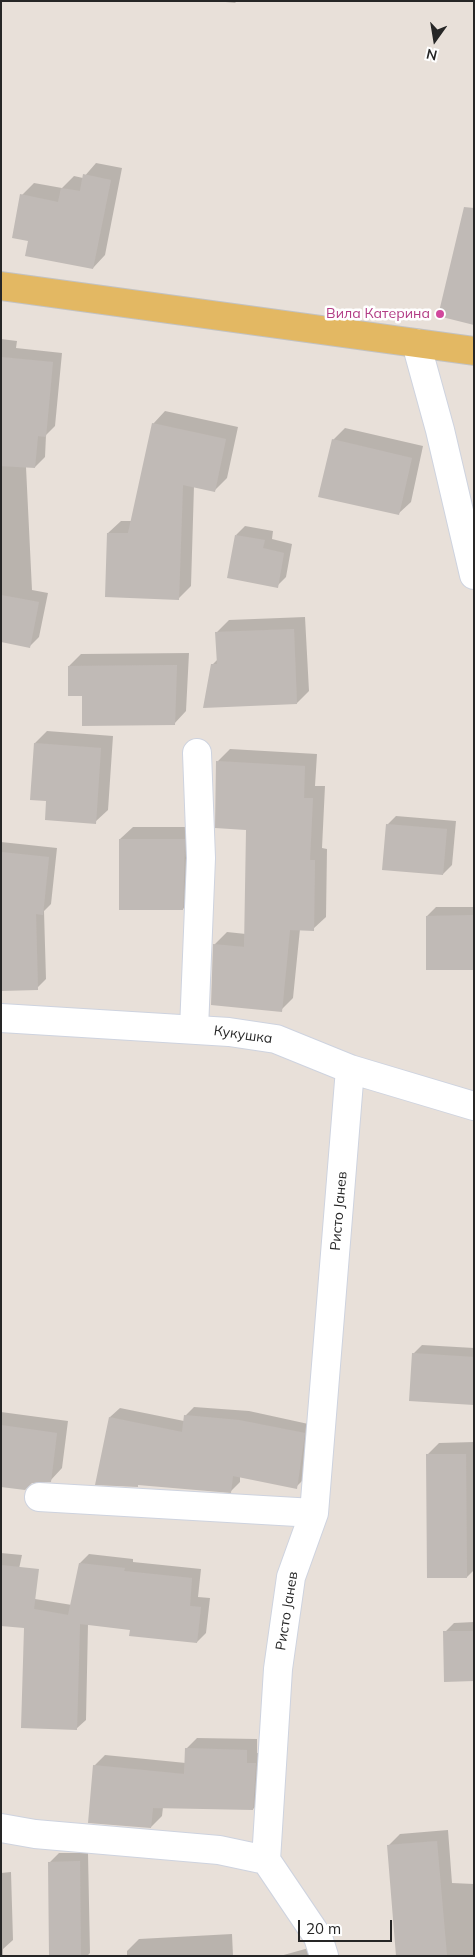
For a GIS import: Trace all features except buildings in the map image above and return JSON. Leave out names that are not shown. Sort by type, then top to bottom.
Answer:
[{"type":"main road","points":[[1,286],[474,352]]},
{"type":"street","points":[[416,343],[440,430],[474,575]]},
{"type":"street","points":[[194,1030],[201,858],[197,753]]},
{"type":"street","name":"Кукушка","points":[[1,1018],[229,1032],[276,1039],[350,1069],[474,1106]]},
{"type":"street","name":"Ристо Јанев","points":[[266,1860],[278,1669],[291,1577],[314,1512],[350,1069]]},
{"type":"street","points":[[39,1497],[314,1512]]},
{"type":"street","points":[[1,1828],[35,1834],[219,1850],[266,1860],[318,1937],[324,1956]]},
{"type":"place","name":"Вила Катерина","points":[[440,314]]}]
